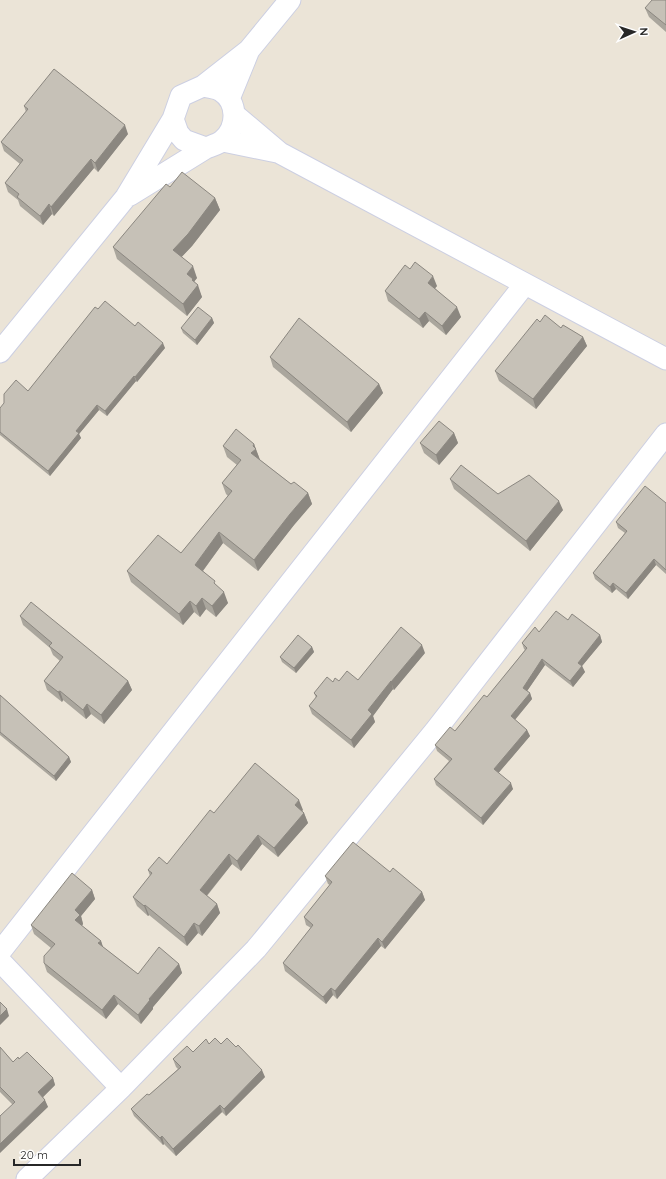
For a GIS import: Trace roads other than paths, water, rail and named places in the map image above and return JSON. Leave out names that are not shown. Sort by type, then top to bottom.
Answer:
[{"type":"street","points":[[0,352],[126,197],[173,118],[181,96],[203,86],[249,50],[290,0]]},
{"type":"street","points":[[126,197],[214,144],[234,126],[232,107],[249,50]]},
{"type":"street","points":[[203,86],[220,90],[232,107],[280,153],[666,359]]},
{"type":"street","points":[[173,118],[178,133],[184,140],[280,153]]},
{"type":"street","points":[[0,952],[525,284]]},
{"type":"street","points":[[27,1179],[121,1088],[261,943],[435,731],[666,434]]},
{"type":"street","points":[[0,961],[121,1088]]}]
